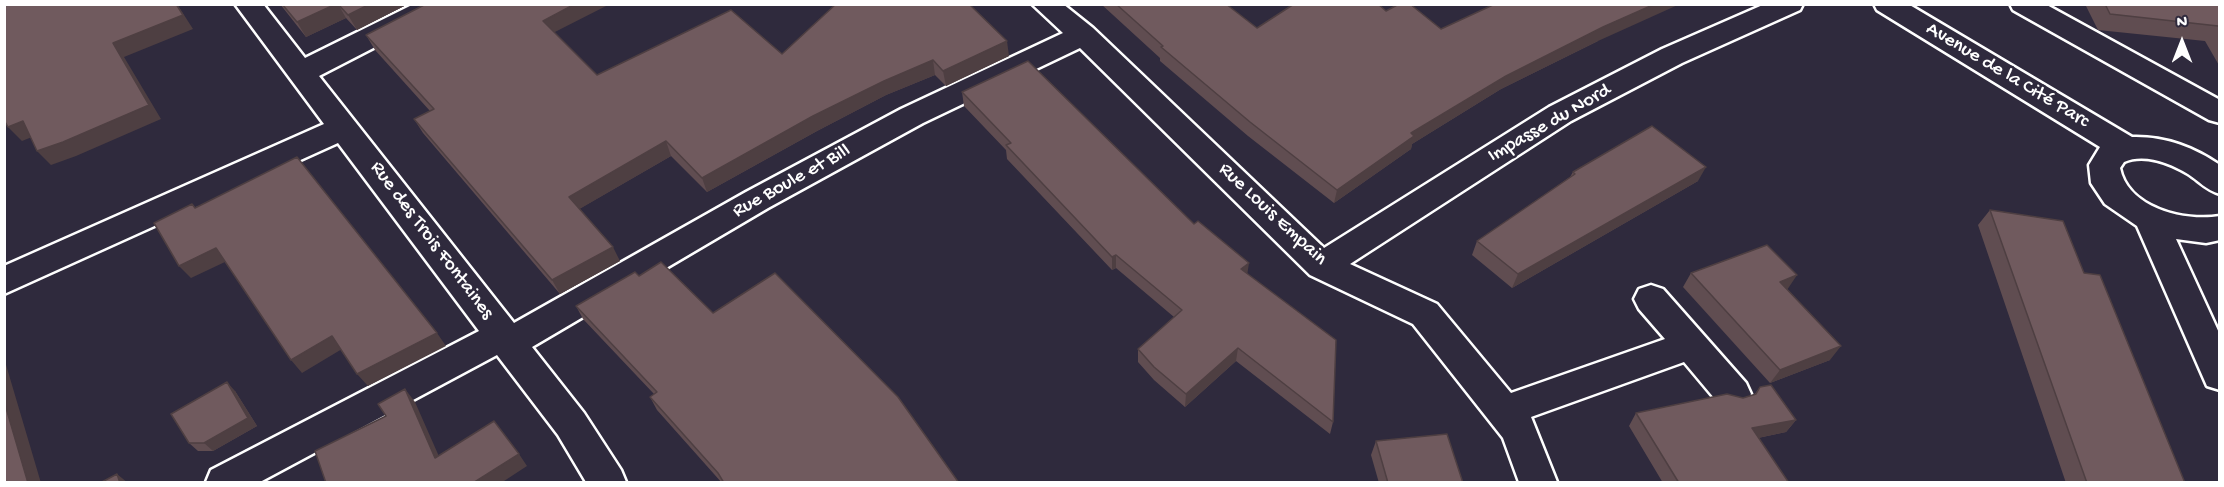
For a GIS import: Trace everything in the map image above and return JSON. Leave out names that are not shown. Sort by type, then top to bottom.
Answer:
[{"type":"street","name":"Rue des Trois Fontaines","points":[[248,4],[571,424],[607,483]]},
{"type":"street","points":[[302,72],[437,4]]},
{"type":"street","name":"Rue Louis Empain","points":[[1045,4],[1083,35],[1322,266],[1425,314],[1519,430],[1538,483]]},
{"type":"street","name":"Impasse du Nord","points":[[1322,266],[1560,114],[1672,56],[1790,4]]},
{"type":"street","name":"Avenue de la Cité Parc","points":[[1887,4],[2126,148]]},
{"type":"street","points":[[2023,4],[2220,113]]},
{"type":"street","name":"Rue Boule et Bill","points":[[225,483],[506,339],[912,116],[1083,35]]},
{"type":"street","points":[[4,281],[344,128]]},
{"type":"street","points":[[2220,183],[2199,166],[2161,150],[2126,148],[2114,153],[2106,160],[2104,171],[2108,183],[2117,196],[2150,219],[2172,227],[2194,231],[2220,228]]},
{"type":"street","points":[[2150,219],[2220,375]]},
{"type":"street","points":[[1651,299],[1733,394]]},
{"type":"street","points":[[1504,411],[1691,345]]},
{"type":"building","points":[[4,4],[176,4],[183,15],[113,43],[149,105],[37,151],[23,121],[8,127],[4,120]]},
{"type":"building","points":[[282,4],[336,4],[297,22]]},
{"type":"building","points":[[338,4],[370,4],[348,15]]},
{"type":"building","points":[[426,4],[575,4],[543,21],[597,75],[731,10],[782,54],[836,4],[969,4],[1007,41],[943,71],[933,60],[884,81],[813,116],[702,178],[666,141],[569,197],[613,247],[552,280],[414,119],[434,109],[366,35]]},
{"type":"building","points":[[1116,4],[1226,4],[1257,28],[1294,4],[1378,4],[1386,11],[1399,4],[1410,4],[1441,29],[1495,4],[1655,4],[1603,27],[1506,76],[1411,133],[1414,136],[1337,190],[1250,122],[1161,47],[1163,46]]},
{"type":"building","points":[[2105,4],[2220,4],[2220,28],[2110,14]]},
{"type":"building","points":[[1028,61],[1194,224],[1198,221],[1249,263],[1241,269],[1336,340],[1333,422],[1238,348],[1186,394],[1154,367],[1138,349],[1182,310],[1116,255],[1112,257],[1006,145],[1011,143],[962,92]]},
{"type":"building","points":[[1652,126],[1706,167],[1518,274],[1477,241],[1575,174],[1573,172]]},
{"type":"building","points":[[297,157],[437,333],[357,374],[332,336],[291,360],[216,248],[179,266],[154,223],[192,204],[195,208]]},
{"type":"building","points":[[1990,210],[2063,221],[2084,273],[2100,275],[2185,483],[2087,483]]},
{"type":"building","points":[[1767,245],[1797,275],[1780,282],[1841,346],[1780,370],[1691,273]]},
{"type":"building","points":[[661,262],[713,313],[775,273],[898,397],[959,483],[724,483],[718,473],[650,397],[657,392],[576,306],[635,272],[639,276]]},
{"type":"building","points":[[227,382],[248,418],[204,443],[189,443],[171,414]]},
{"type":"building","points":[[1771,385],[1796,420],[1752,428],[1789,483],[1679,483],[1636,413],[1727,394],[1743,398],[1756,394],[1760,387]]},
{"type":"building","points":[[405,389],[435,458],[494,421],[519,454],[473,483],[326,483],[315,451],[386,416],[378,404]]},
{"type":"building","points":[[4,401],[28,483],[4,483]]},
{"type":"building","points":[[1447,434],[1463,483],[1388,483],[1376,441]]},
{"type":"building","points":[[117,474],[120,483],[100,483]]}]
